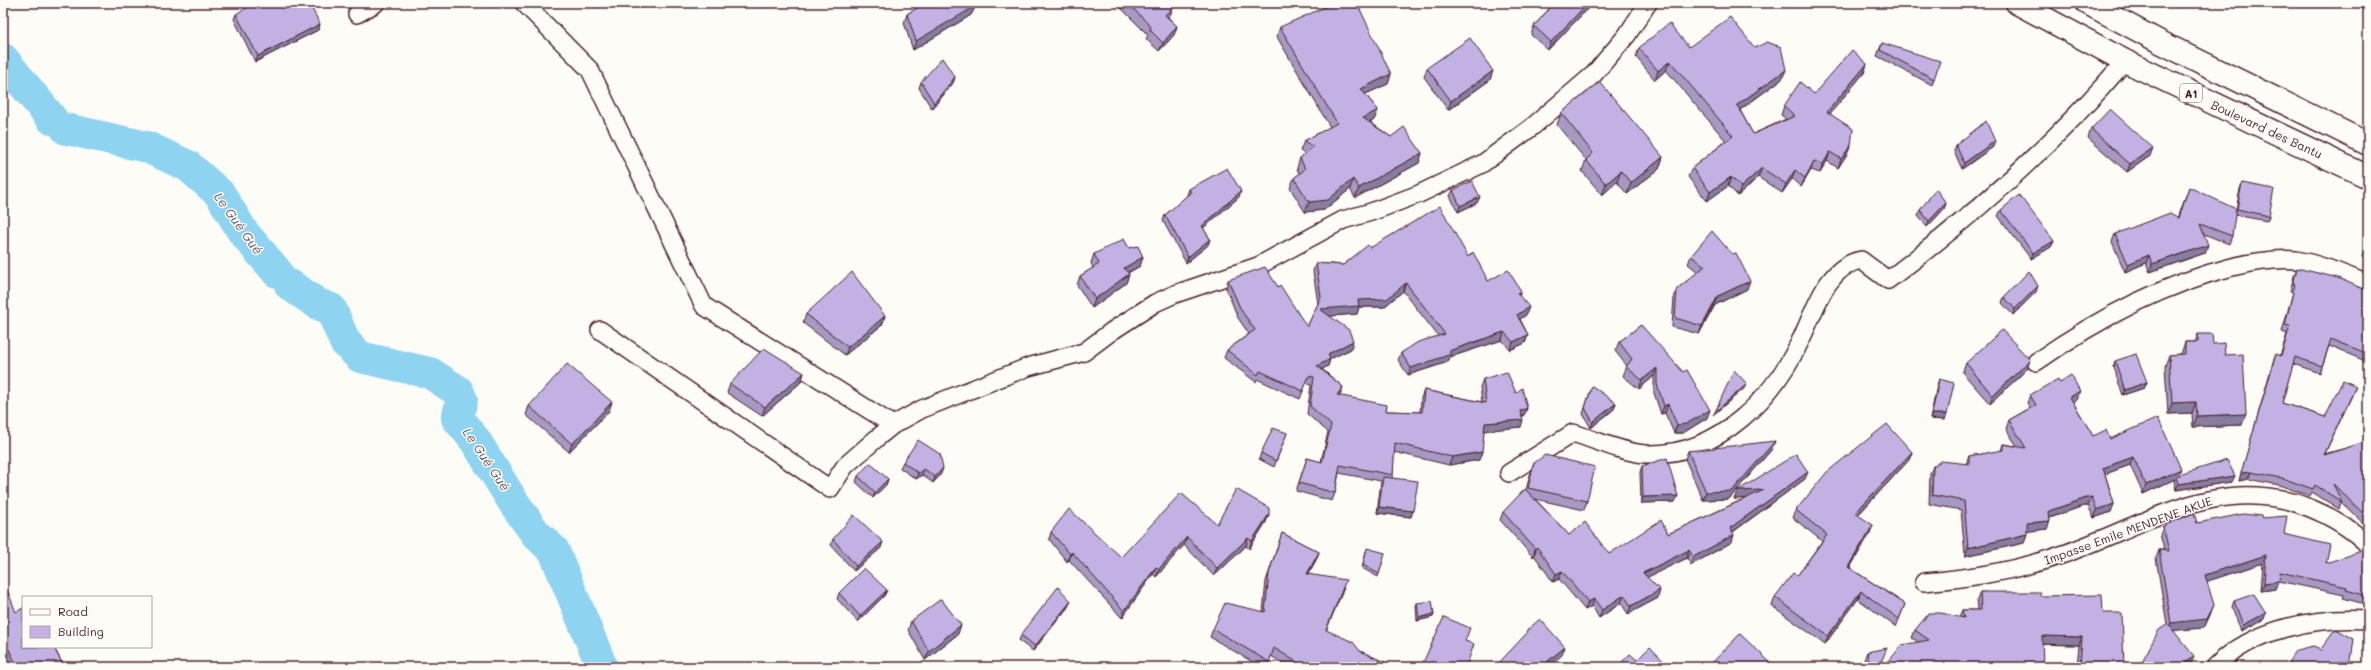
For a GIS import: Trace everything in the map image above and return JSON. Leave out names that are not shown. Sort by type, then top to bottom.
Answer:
[{"type":"highway","name":"Boulevard des Bantu","points":[[2017,3],[2126,61],[2368,177]]},
{"type":"highway","points":[[2087,3],[2160,42],[2368,144]]},
{"type":"street","points":[[357,14],[376,3]]},
{"type":"street","points":[[524,3],[590,70],[704,306],[893,425]]},
{"type":"street","points":[[600,330],[830,489],[845,466],[893,425],[922,409],[1028,366],[1084,352],[1112,331],[1155,303],[1175,294],[1258,266],[1343,220],[1399,202],[1467,172],[1532,127],[1594,74],[1627,35],[1648,3]]},
{"type":"street","points":[[1509,473],[1573,433],[1645,454],[1684,449],[1718,437],[1728,430],[1770,388],[1787,365],[1804,333],[1816,302],[1824,290],[1851,262],[1861,260],[1888,280],[2031,159],[2061,131],[2126,61]]},
{"type":"street","points":[[2036,362],[2095,323],[2141,300],[2186,281],[2249,263],[2295,260],[2339,273],[2368,284]]},
{"type":"street","name":"Impasse Emile MENDENE AKUE","points":[[1924,582],[2002,573],[2068,553],[2192,504],[2230,495],[2269,497],[2297,502],[2340,522],[2368,545]]},
{"type":"street","points":[[2215,667],[2242,645],[2275,631],[2332,621],[2368,620]]},
{"type":"building","points":[[255,3],[309,3],[320,24],[258,56],[236,14]]},
{"type":"building","points":[[925,3],[976,3],[974,7],[916,41],[907,14]]},
{"type":"building","points":[[1128,3],[1170,3],[1174,6],[1165,15],[1177,26],[1163,43],[1150,30],[1151,27]]},
{"type":"building","points":[[1334,3],[1357,3],[1391,74],[1361,89],[1378,110],[1363,118],[1391,137],[1404,127],[1422,153],[1359,188],[1353,179],[1328,200],[1309,202],[1294,178],[1305,169],[1300,158],[1313,147],[1304,141],[1337,123],[1280,27]]},
{"type":"building","points":[[1554,3],[1588,3],[1551,42],[1534,26]]},
{"type":"building","points":[[1730,17],[1755,48],[1767,42],[1781,47],[1786,70],[1737,105],[1753,134],[1795,116],[1784,106],[1800,82],[1814,94],[1852,50],[1867,64],[1827,112],[1853,129],[1851,145],[1841,159],[1830,152],[1823,164],[1814,161],[1805,178],[1795,170],[1786,184],[1762,168],[1741,187],[1731,177],[1710,192],[1692,168],[1733,136],[1670,61],[1658,71],[1639,48],[1669,23],[1689,47]]},
{"type":"building","points":[[1470,38],[1493,71],[1451,101],[1427,68]]},
{"type":"building","points":[[1882,43],[1940,61],[1934,79],[1880,50]]},
{"type":"building","points":[[942,58],[955,77],[934,103],[921,82]]},
{"type":"building","points":[[1600,82],[1663,157],[1631,183],[1621,171],[1606,184],[1586,160],[1593,153],[1561,113]]},
{"type":"building","points":[[2110,109],[2153,148],[2130,164],[2091,129]]},
{"type":"building","points":[[1986,121],[1995,141],[1964,163],[1956,145]]},
{"type":"building","points":[[1227,168],[1241,191],[1202,226],[1210,239],[1188,257],[1165,215],[1191,192],[1189,189]]},
{"type":"building","points":[[1472,181],[1480,197],[1460,206],[1453,190]]},
{"type":"building","points":[[2242,183],[2274,189],[2269,216],[2237,209]]},
{"type":"building","points":[[2189,187],[2236,209],[2232,236],[2200,224],[2208,245],[2152,264],[2149,255],[2128,264],[2115,234],[2170,213],[2179,218]]},
{"type":"building","points":[[1936,189],[1946,203],[1929,221],[1920,210]]},
{"type":"building","points":[[2019,195],[2054,241],[2033,253],[2001,210]]},
{"type":"building","points":[[1440,206],[1468,257],[1473,252],[1488,281],[1508,270],[1521,291],[1517,293],[1529,307],[1517,315],[1528,335],[1513,342],[1504,332],[1449,351],[1451,354],[1411,368],[1401,353],[1418,342],[1445,334],[1406,283],[1387,299],[1358,300],[1359,306],[1320,309],[1349,330],[1353,341],[1328,354],[1330,359],[1317,366],[1343,387],[1337,395],[1387,405],[1386,411],[1422,412],[1424,390],[1486,403],[1483,379],[1507,372],[1516,393],[1522,388],[1527,408],[1520,411],[1523,420],[1485,423],[1482,452],[1452,457],[1395,443],[1393,475],[1340,465],[1335,493],[1299,483],[1307,458],[1322,462],[1331,425],[1310,406],[1314,377],[1309,376],[1303,391],[1260,371],[1258,375],[1227,350],[1255,330],[1241,310],[1228,280],[1265,267],[1278,287],[1280,285],[1307,327],[1321,297],[1316,263],[1343,265],[1368,245],[1370,248]]},
{"type":"building","points":[[1712,231],[1732,254],[1736,253],[1750,281],[1718,296],[1702,326],[1675,318],[1677,289],[1705,266],[1691,256]]},
{"type":"building","points":[[1124,239],[1129,248],[1138,246],[1143,257],[1124,268],[1129,274],[1095,299],[1080,276],[1099,264],[1094,254]]},
{"type":"building","points":[[2368,242],[2368,252],[2364,250]]},
{"type":"building","points":[[2297,268],[2338,278],[2368,291],[2368,348],[2366,353],[2331,339],[2322,366],[2295,357],[2282,403],[2325,417],[2343,380],[2356,386],[2324,455],[2368,442],[2368,518],[2333,484],[2342,502],[2315,485],[2313,489],[2282,478],[2251,472],[2241,473],[2276,354],[2281,356],[2290,326],[2285,325],[2295,284],[2293,284]]},
{"type":"building","points":[[2029,271],[2038,286],[2015,309],[2004,297]]},
{"type":"building","points":[[852,272],[885,316],[848,347],[806,314]]},
{"type":"building","points":[[1641,325],[1683,372],[1687,370],[1710,410],[1686,424],[1677,425],[1668,404],[1664,406],[1657,384],[1657,368],[1642,380],[1626,367],[1632,359],[1619,342]]},
{"type":"building","points":[[2002,330],[2030,360],[1993,396],[1966,363]]},
{"type":"building","points":[[2198,334],[2212,334],[2213,344],[2224,343],[2225,355],[2243,354],[2246,414],[2197,416],[2196,402],[2172,403],[2169,355],[2185,354],[2185,342],[2198,342]]},
{"type":"building","points":[[764,348],[804,373],[765,407],[730,384]]},
{"type":"building","points":[[2136,354],[2147,382],[2125,390],[2115,361]]},
{"type":"building","points":[[567,364],[612,402],[572,444],[529,406]]},
{"type":"building","points":[[1734,370],[1747,384],[1715,412]]},
{"type":"building","points":[[2071,375],[2080,391],[2070,397],[2093,436],[2106,430],[2110,439],[2158,418],[2181,469],[2146,485],[2133,457],[2103,468],[2114,504],[2097,510],[2092,497],[2086,498],[2049,511],[2050,521],[2027,523],[2027,534],[1968,548],[1964,501],[1932,495],[1933,466],[1941,461],[1969,464],[1969,456],[2003,450],[2003,444],[2026,448],[2009,420],[2036,405],[2030,395],[2058,379],[2060,382]]},
{"type":"building","points":[[1939,379],[1954,383],[1947,414],[1932,414]]},
{"type":"building","points":[[1592,386],[1616,403],[1593,422],[1585,408]]},
{"type":"building","points":[[1887,424],[1912,452],[1855,513],[1873,525],[1848,567],[1905,604],[1899,619],[1861,591],[1828,636],[1775,597],[1793,573],[1797,576],[1827,535],[1796,510],[1827,472]]},
{"type":"building","points":[[1273,428],[1287,433],[1276,461],[1261,453]]},
{"type":"building","points":[[918,440],[940,454],[943,468],[935,477],[924,469],[918,473],[903,462]]},
{"type":"building","points":[[1775,441],[1732,491],[1706,492],[1688,451]]},
{"type":"building","points":[[1796,454],[1808,472],[1730,528],[1734,535],[1693,557],[1689,550],[1643,573],[1660,590],[1631,606],[1624,595],[1602,610],[1594,599],[1588,602],[1562,571],[1556,574],[1537,547],[1535,549],[1503,512],[1525,489],[1569,535],[1585,522],[1609,554],[1661,520],[1668,534],[1764,490],[1737,491]]},
{"type":"building","points":[[1545,455],[1595,467],[1587,501],[1528,488],[1534,463]]},
{"type":"building","points":[[1667,458],[1678,496],[1643,497],[1642,466]]},
{"type":"building","points":[[2227,460],[2235,476],[2178,484],[2176,476]]},
{"type":"building","points":[[870,463],[888,479],[875,492],[858,476]]},
{"type":"building","points":[[1383,477],[1418,481],[1413,511],[1379,507]]},
{"type":"building","points":[[1236,489],[1269,508],[1269,514],[1252,541],[1248,538],[1217,568],[1187,537],[1159,569],[1156,567],[1124,611],[1072,552],[1070,554],[1051,532],[1069,509],[1121,557],[1181,493],[1217,524]]},
{"type":"building","points":[[2194,513],[2197,523],[2243,514],[2261,516],[2262,518],[2287,516],[2284,534],[2330,545],[2326,563],[2364,550],[2368,558],[2368,596],[2346,590],[2347,587],[2280,572],[2279,581],[2264,583],[2266,555],[2205,575],[2214,605],[2207,619],[2171,623],[2159,550],[2169,551],[2163,526]]},
{"type":"building","points":[[854,515],[883,542],[856,566],[833,539]]},
{"type":"building","points":[[1282,533],[1319,552],[1307,574],[1346,580],[1326,630],[1353,642],[1360,651],[1395,667],[1305,667],[1274,648],[1269,662],[1213,629],[1225,603],[1265,612],[1269,573]]},
{"type":"building","points":[[1367,548],[1385,553],[1379,574],[1363,565]]},
{"type":"building","points":[[864,568],[887,590],[860,616],[839,593]]},
{"type":"building","points":[[3,580],[16,612],[22,609],[22,648],[54,648],[64,667],[18,667],[8,648],[3,651]]},
{"type":"building","points":[[1058,587],[1071,601],[1035,646],[1021,635]]},
{"type":"building","points":[[1980,592],[2040,592],[2040,596],[2102,595],[2103,613],[2122,613],[2124,667],[2063,667],[2064,665],[2080,666],[2082,637],[2042,636],[2043,666],[1884,667],[1902,645],[1929,640],[1915,630],[1929,613],[1941,613],[1964,618],[1962,610],[1981,610]]},
{"type":"building","points":[[2254,594],[2266,613],[2243,625],[2234,601]]},
{"type":"building","points":[[941,599],[961,625],[929,651],[911,621]]},
{"type":"building","points":[[1432,601],[1434,614],[1419,618],[1417,603]]},
{"type":"building","points":[[1444,617],[1470,628],[1465,641],[1474,644],[1466,667],[1421,667]]},
{"type":"building","points":[[1540,619],[1565,647],[1547,662],[1549,663],[1545,667],[1495,667],[1527,633],[1526,631]]},
{"type":"building","points":[[2168,624],[2194,656],[2185,663],[2183,667],[2139,667],[2159,630]]},
{"type":"building","points":[[2336,629],[2354,639],[2350,667],[2286,667],[2294,651],[2313,646],[2321,649]]},
{"type":"building","points":[[1740,634],[1775,667],[1708,667]]},
{"type":"building","points":[[1650,647],[1669,667],[1617,667],[1630,654],[1637,660]]},
{"type":"building","points":[[1887,648],[1879,667],[1870,667],[1867,652]]},
{"type":"waterway","name":"Le Gué Gué","points":[[3,59],[52,119]]},
{"type":"waterway","name":"Le Gué Gué","points":[[66,129],[147,147],[188,166],[220,194],[243,232],[277,272]]},
{"type":"waterway","name":"Le Gué Gué","points":[[290,285],[318,304],[331,309],[345,342],[360,357],[430,373],[458,391],[462,400],[457,418],[475,440],[514,503],[536,534],[554,551],[602,667]]}]
